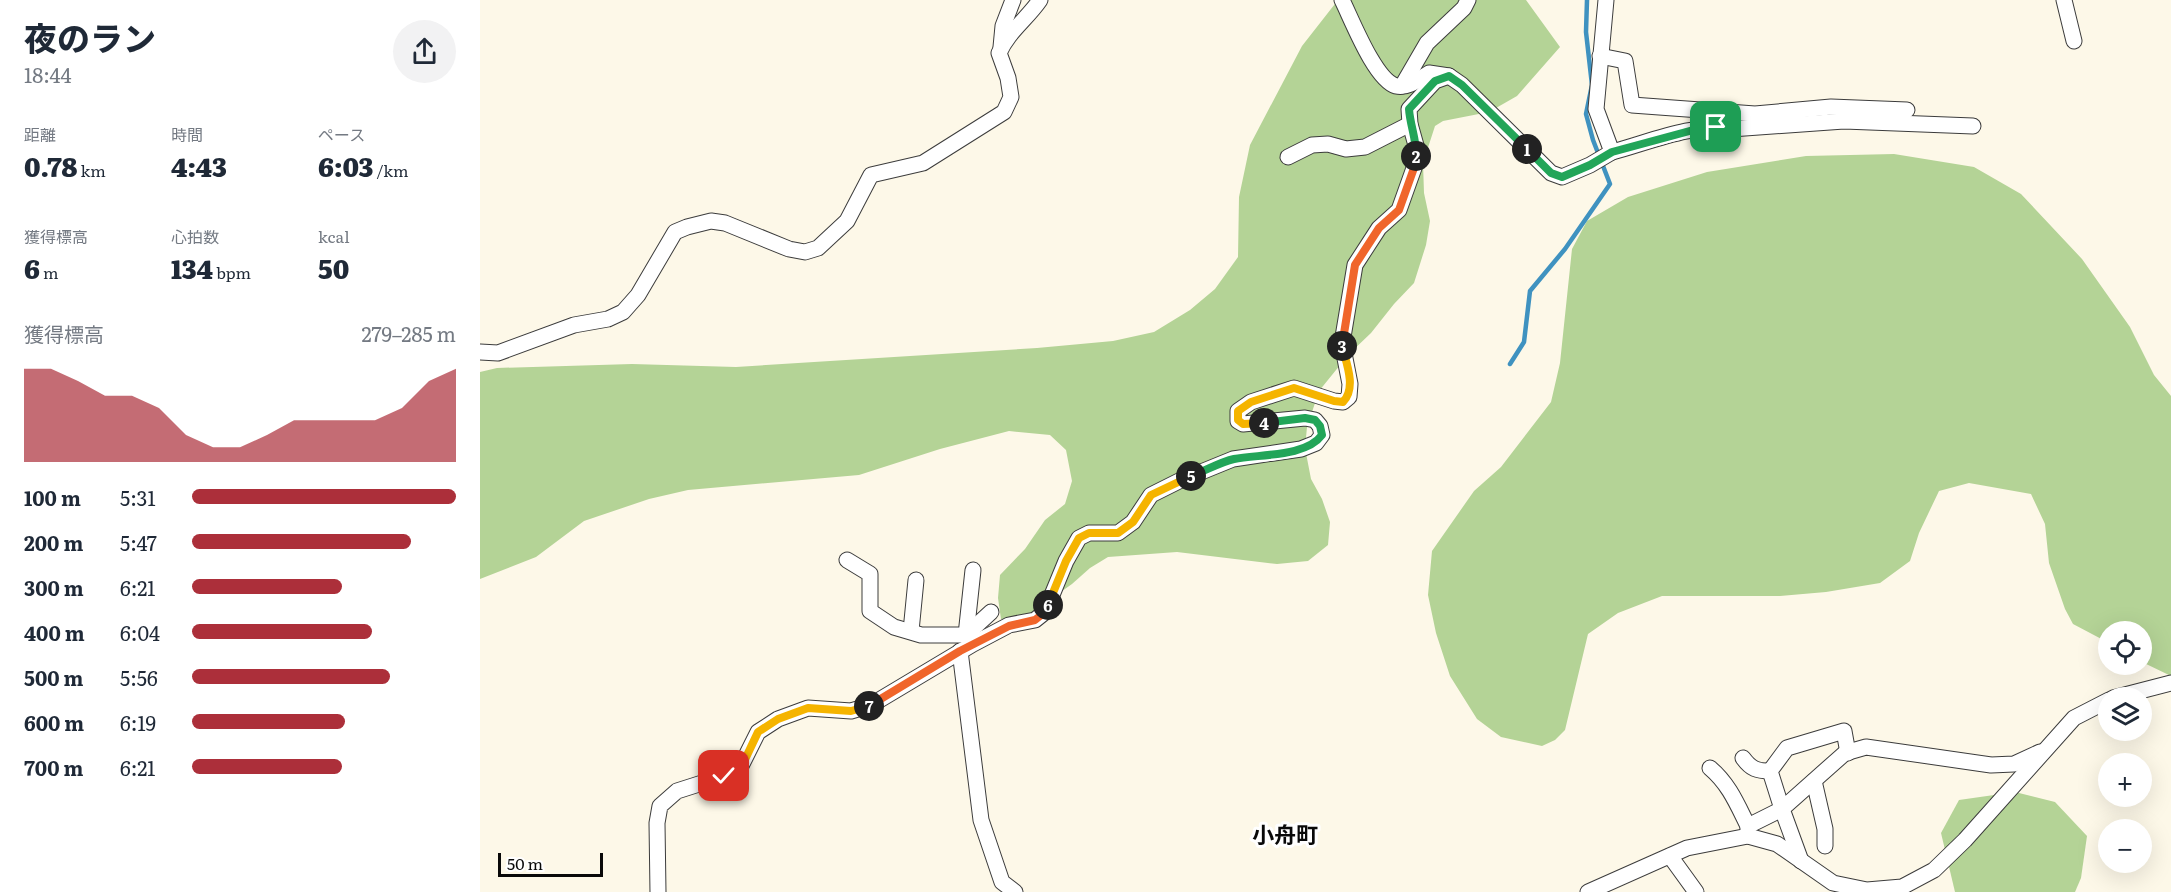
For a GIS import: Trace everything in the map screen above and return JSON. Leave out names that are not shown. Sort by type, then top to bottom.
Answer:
[{"type":"street","points":[[480,352],[498,353],[574,326],[608,319],[623,312],[638,295],[675,232],[687,227],[711,221],[718,222],[789,249],[805,252],[818,248],[847,221],[871,175],[923,163],[1004,112],[1011,97],[1008,78],[999,53],[1003,26],[1013,0]]},
{"type":"street","points":[[1000,50],[1005,39],[1029,16],[1040,0]]},
{"type":"street","points":[[1342,0],[1378,74],[1395,86],[1408,86],[1430,73],[1449,76],[1462,85],[1551,173],[1562,177],[1609,154],[1697,129],[1716,127],[1731,129],[1844,121],[1973,126]]},
{"type":"street","points":[[1402,86],[1427,43],[1464,8],[1468,0]]},
{"type":"street","points":[[1606,0],[1596,109],[1609,154]]},
{"type":"street","points":[[2064,0],[2074,41]]},
{"type":"street","points":[[1600,56],[1625,61],[1632,105],[1755,114],[1831,107],[1907,110]]},
{"type":"street","points":[[658,892],[657,823],[660,806],[676,791],[724,776],[741,768],[758,732],[778,719],[808,708],[851,711],[871,705],[966,643],[1009,626],[1035,620],[1045,612],[1066,561],[1079,538],[1089,533],[1118,533],[1133,522],[1151,495],[1233,459],[1301,449],[1316,443],[1322,435],[1320,426],[1315,420],[1305,418],[1243,424],[1238,420],[1238,411],[1251,402],[1294,388],[1334,401],[1343,402],[1348,397],[1350,384],[1342,343],[1355,265],[1379,228],[1399,210],[1414,168],[1417,149],[1410,124],[1409,109],[1435,81],[1449,76]]},
{"type":"street","points":[[1288,157],[1312,145],[1328,144],[1346,149],[1365,147],[1410,124]]},
{"type":"street","points":[[847,560],[870,574],[870,611],[894,627],[966,643]]},
{"type":"street","points":[[973,570],[966,643],[981,819],[1002,882],[1015,892]]},
{"type":"street","points":[[911,632],[916,580]]},
{"type":"street","points":[[966,643],[991,612]]},
{"type":"street","points":[[2152,688],[2171,683]]},
{"type":"street","points":[[1710,768],[1732,792],[1748,831],[1777,844],[1833,883],[1867,890],[1902,887],[1934,870],[1957,848],[2074,718],[2098,706]]},
{"type":"street","points":[[1770,771],[1787,748],[1844,731],[1848,753]]},
{"type":"street","points":[[1588,892],[1687,848],[1748,831],[1782,809],[1848,753],[1866,747],[1991,765],[2014,764],[2046,749]]},
{"type":"street","points":[[1743,758],[1756,771],[1770,771]]},
{"type":"street","points":[[1770,771],[1801,861]]},
{"type":"street","points":[[1814,781],[1825,829],[1826,846]]},
{"type":"street","points":[[1670,856],[1696,892]]},
{"type":"green space","points":[[1338,0],[1526,0],[1560,47],[1517,96],[1489,112],[1443,121],[1435,126],[1423,163],[1424,193],[1430,221],[1426,245],[1414,283],[1371,333],[1349,354],[1319,391],[1307,427],[1305,448],[1311,479],[1322,499],[1330,522],[1328,545],[1308,561],[1277,564],[1177,552],[1108,557],[1024,618],[1001,619],[998,598],[1000,575],[1025,549],[1045,520],[1065,504],[1072,481],[1066,450],[1050,435],[1009,431],[940,449],[859,475],[688,490],[649,499],[584,521],[536,557],[480,579],[480,372],[497,368],[632,364],[736,367],[1037,348],[1113,341],[1154,332],[1190,310],[1215,289],[1238,257],[1239,197],[1250,145],[1302,46]]},
{"type":"green space","points":[[1894,154],[1974,167],[2021,194],[2082,259],[2130,327],[2154,375],[2171,396],[2171,676],[2152,667],[2152,621],[2098,621],[2098,637],[2073,624],[2065,609],[2049,563],[2045,524],[2031,494],[1969,483],[1939,491],[1919,533],[1910,561],[1880,583],[1826,592],[1780,596],[1662,596],[1618,613],[1588,634],[1565,730],[1555,740],[1542,746],[1501,737],[1477,719],[1450,676],[1436,633],[1428,595],[1432,551],[1474,491],[1501,467],[1551,402],[1560,363],[1572,249],[1587,221],[1628,197],[1707,172],[1806,156]]},
{"type":"green space","points":[[2015,792],[2055,802],[2087,836],[2081,878],[2075,892],[1955,892],[1941,833],[1959,800]]},
{"type":"waterway","points":[[1510,364],[1524,342],[1530,291],[1565,249],[1610,184],[1593,140],[1586,114],[1592,85],[1586,32],[1587,0]]},
{"type":"district","name":"小舟町","points":[[1285,833]]},
{"type":"route","points":[[724,776],[741,768],[758,732],[778,719],[808,708],[851,711],[871,705],[973,644],[1009,626],[1035,620],[1045,612],[1066,561],[1079,538],[1089,533],[1118,533],[1133,522],[1151,495],[1233,459],[1301,449],[1316,443],[1322,435],[1320,426],[1315,420],[1305,418],[1243,424],[1238,420],[1238,411],[1251,402],[1294,388],[1334,401],[1343,402],[1348,397],[1350,384],[1342,343],[1355,265],[1379,228],[1399,210],[1414,168],[1417,149],[1410,124],[1409,109],[1435,81],[1449,76],[1462,85],[1551,173],[1562,177],[1612,152],[1697,129],[1716,127]]}]
